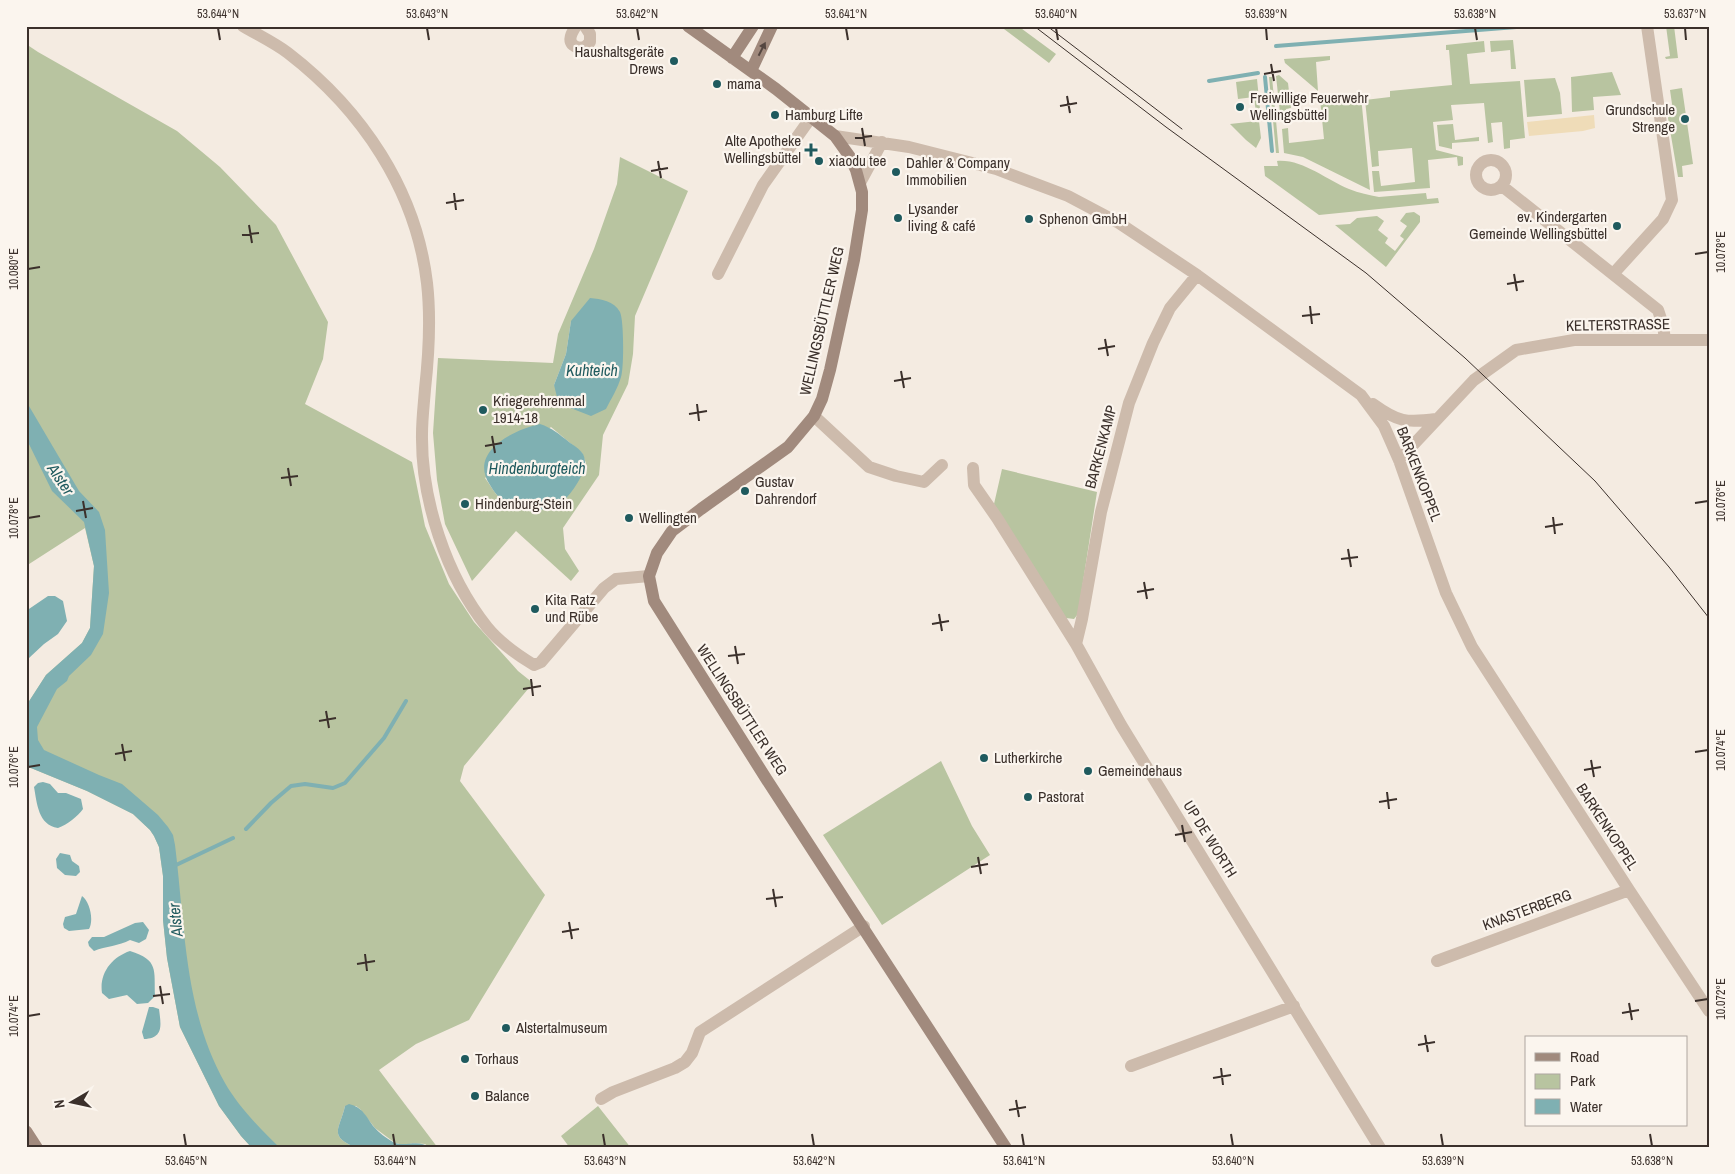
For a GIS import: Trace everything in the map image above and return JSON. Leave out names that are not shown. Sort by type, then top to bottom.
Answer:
[{"type":"main road","name":"WELLINGSBÜTTLER WEG","points":[[688,26],[812,116],[835,136],[850,157],[860,182],[862,210],[856,250],[827,382],[814,416],[788,447],[672,531],[657,553],[649,576],[654,601],[772,788],[864,926],[1006,1148]]},
{"type":"main road","points":[[732,58],[753,26]]},
{"type":"main road","points":[[750,71],[772,26]]},
{"type":"main road","points":[[26,1131],[38,1148]]},
{"type":"street","points":[[243,26],[287,52],[325,85],[361,125],[392,172],[405,201],[419,240],[427,284],[430,325],[422,431],[425,478],[434,520],[452,569],[470,603],[487,628],[510,650],[534,665],[541,662],[604,588],[616,579],[649,576]]},
{"type":"street","points":[[576,26],[570,36],[570,40],[572,44],[579,48],[585,47],[590,42],[590,34],[585,26]]},
{"type":"street","points":[[1614,273],[1663,220],[1672,200],[1647,26]]},
{"type":"street","points":[[718,274],[763,185],[812,116]]},
{"type":"street","name":"BARKENKOPPEL","points":[[835,136],[908,147],[996,169],[1068,196],[1119,223],[1197,275],[1361,395],[1384,426],[1399,460],[1446,593],[1472,647],[1709,1011]]},
{"type":"street","points":[[860,182],[882,142]]},
{"type":"street","points":[[1502,186],[1614,273],[1658,310],[1663,324],[1665,340]]},
{"type":"street","name":"BARKENKAMP","points":[[1076,644],[1100,512],[1129,403],[1153,343],[1170,308],[1197,275]]},
{"type":"street","name":"KELTERSTRASSE","points":[[1399,460],[1474,380],[1516,350],[1574,340],[1709,340]]},
{"type":"street","points":[[1361,395],[1390,417],[1412,422],[1436,419]]},
{"type":"street","points":[[814,416],[869,467],[896,476],[924,482],[942,465]]},
{"type":"street","name":"UP DE WORTH","points":[[973,468],[974,485],[997,518],[1076,644],[1121,725],[1380,1148]]},
{"type":"street","name":"KNASTERBERG","points":[[1437,961],[1629,890]]},
{"type":"street","points":[[601,1099],[613,1092],[675,1068],[685,1062],[692,1053],[700,1032],[864,926]]},
{"type":"street","points":[[1131,1066],[1294,1006]]},
{"type":"green space","points":[[1000,26],[1018,26],[1056,54],[1049,63]]},
{"type":"green space","points":[[1666,26],[1674,26],[1678,58],[1666,59],[1665,57],[1670,56]]},
{"type":"green space","points":[[1513,40],[1516,69],[1511,69],[1510,50],[1491,52],[1490,41]]},
{"type":"green space","points":[[1484,41],[1485,52],[1467,54],[1470,84],[1520,81],[1525,138],[1510,140],[1510,148],[1504,149],[1502,122],[1491,123],[1493,142],[1488,143],[1484,103],[1451,105],[1453,120],[1433,122],[1436,150],[1463,157],[1463,165],[1458,166],[1457,157],[1428,160],[1430,188],[1374,192],[1372,171],[1379,171],[1381,186],[1415,182],[1412,148],[1378,151],[1379,166],[1372,167],[1365,100],[1390,97],[1390,91],[1452,85],[1449,50],[1446,50],[1446,45]]},
{"type":"green space","points":[[26,44],[177,131],[220,167],[276,225],[328,322],[323,359],[305,404],[412,462],[425,526],[449,584],[474,622],[518,671],[533,683],[464,766],[460,781],[545,895],[469,1020],[416,1044],[379,1070],[438,1148],[430,1148],[425,1144],[414,1143],[404,1145],[395,1143],[375,1128],[356,1106],[345,1106],[338,1131],[339,1136],[348,1144],[357,1148],[252,1148],[219,1106],[180,1027],[167,958],[163,920],[163,876],[159,847],[154,836],[133,814],[87,791],[26,766],[26,706],[46,675],[82,643],[90,628],[94,566],[85,528],[26,566]]},
{"type":"green space","points":[[1330,56],[1330,60],[1316,62],[1318,91],[1285,63],[1284,59]]},
{"type":"green space","points":[[1612,72],[1621,95],[1593,97],[1594,110],[1572,112],[1571,77]]},
{"type":"green space","points":[[1279,75],[1288,83],[1291,108],[1286,109],[1287,122],[1281,122],[1276,76]]},
{"type":"green space","points":[[1269,77],[1272,77],[1279,153],[1276,153]]},
{"type":"green space","points":[[1555,78],[1560,93],[1562,114],[1527,117],[1524,80]]},
{"type":"green space","points":[[1257,79],[1261,138],[1256,148],[1230,124],[1257,121],[1254,97],[1238,99],[1236,82]]},
{"type":"green space","points":[[1682,88],[1693,164],[1682,166],[1683,177],[1678,177],[1668,118],[1672,104],[1670,90]]},
{"type":"green space","points":[[1361,96],[1370,190],[1303,157],[1284,153],[1282,129],[1288,128],[1289,143],[1324,139],[1320,99]]},
{"type":"green space","points":[[1453,124],[1455,140],[1479,137],[1479,141],[1452,143],[1452,149],[1439,146],[1437,125]]},
{"type":"green space","points":[[620,157],[688,191],[635,316],[633,354],[628,384],[603,435],[599,475],[563,528],[565,549],[579,571],[571,581],[516,531],[472,581],[445,524],[437,480],[433,433],[438,358],[553,363],[558,334],[594,249],[617,184]],"holes":[[[571,321],[568,407],[554,385],[566,354]],[[551,427],[582,453],[586,463],[561,502],[552,508],[526,508],[509,502],[496,494],[485,478]]]},
{"type":"green space","points":[[1277,161],[1296,163],[1340,185],[1364,194],[1379,197],[1426,193],[1427,199],[1438,198],[1439,203],[1319,215],[1265,176],[1264,166],[1278,166]]},
{"type":"green space","points":[[1414,212],[1420,216],[1420,222],[1386,267],[1335,225],[1350,224],[1357,218],[1377,216],[1384,221],[1378,230],[1388,238],[1385,243],[1395,251],[1404,239],[1400,236],[1407,226],[1400,221],[1406,213]]},
{"type":"green space","points":[[1002,469],[1097,492],[1078,614],[1074,619],[1066,618],[994,504]]},
{"type":"green space","points":[[941,761],[972,826],[990,855],[882,925],[823,835]]},
{"type":"green space","points":[[598,1106],[631,1148],[570,1148],[561,1136]]},
{"type":"sand","points":[[1594,115],[1595,128],[1583,131],[1529,136],[1527,122]]},
{"type":"water","name":"Kuhteich","points":[[590,298],[607,301],[620,312],[623,344],[622,372],[618,385],[606,409],[591,416],[568,407],[557,397],[554,385],[566,354],[571,321]]},
{"type":"water","name":"Alster","points":[[26,401],[79,491],[99,512],[105,530],[109,593],[103,634],[91,655],[57,689],[37,727],[38,740],[44,750],[122,784],[158,815],[173,835],[188,967],[201,1027],[211,1055],[230,1092],[250,1117],[280,1148],[252,1148],[241,1136],[219,1106],[180,1027],[167,958],[163,920],[163,876],[159,847],[154,836],[133,814],[87,791],[26,766],[26,706],[46,675],[82,643],[90,628],[94,566],[84,522],[52,491],[26,438]]},
{"type":"water","name":"Hindenburgteich","points":[[540,424],[548,427],[578,449],[583,454],[585,462],[582,475],[567,498],[554,507],[540,510],[511,503],[497,495],[485,473],[485,462],[489,453],[507,437],[518,431]]},
{"type":"water","points":[[48,596],[55,596],[63,601],[67,621],[58,634],[29,658],[26,655],[26,611]]},
{"type":"water","points":[[38,783],[50,784],[58,793],[66,793],[81,799],[83,809],[69,823],[58,828],[46,823],[42,818],[34,787]]},
{"type":"water","points":[[60,853],[70,855],[72,861],[79,866],[80,872],[76,876],[65,875],[57,868],[56,859]]},
{"type":"water","points":[[82,896],[89,907],[91,916],[89,929],[69,931],[64,928],[65,917],[76,914]]},
{"type":"water","points":[[143,922],[149,930],[146,939],[139,943],[130,940],[94,951],[89,946],[88,942],[92,937],[104,937],[135,923]]},
{"type":"water","points":[[130,951],[146,958],[153,967],[155,996],[148,1003],[137,1004],[127,995],[109,999],[102,993],[103,979],[108,967],[118,957]]},
{"type":"water","points":[[149,1007],[159,1009],[160,1030],[155,1036],[144,1039],[142,1032]]},
{"type":"water","points":[[349,1104],[358,1107],[376,1129],[393,1142],[398,1144],[416,1143],[430,1148],[357,1148],[348,1144],[342,1140],[338,1131],[345,1106]]},
{"type":"waterway","points":[[1276,46],[1529,26]]},
{"type":"waterway","points":[[1209,81],[1258,73]]},
{"type":"waterway","points":[[1265,77],[1272,151]]},
{"type":"waterway","points":[[246,829],[271,803],[291,786],[305,784],[333,788],[345,783],[384,738],[406,701]]},
{"type":"waterway","points":[[174,866],[233,838]]},
{"type":"tram line","points":[[1034,26],[1166,127],[1366,273],[1465,358],[1595,481],[1669,567],[1709,618]]},
{"type":"tram line","points":[[1047,26],[1182,129]]},
{"type":"place","name":"Haushaltsgeräte Drews","points":[[674,61]]},
{"type":"place","name":"mama","points":[[717,84]]},
{"type":"place","name":"Freiwillige Feuerwehr Wellingsbüttel","points":[[1240,107]]},
{"type":"place","name":"Hamburg Lifte","points":[[775,115]]},
{"type":"place","name":"Grundschule Strenge","points":[[1685,119]]},
{"type":"place","name":"Alte Apotheke Wellingsbüttel","points":[[811,150]]},
{"type":"place","name":"xiaodu tee","points":[[819,161]]},
{"type":"place","name":"Dahler & Company Immobilien","points":[[896,172]]},
{"type":"place","name":"Lysander living & café","points":[[898,218]]},
{"type":"place","name":"Sphenon GmbH","points":[[1029,219]]},
{"type":"place","name":"ev. Kindergarten Gemeinde Wellingsbüttel","points":[[1617,226]]},
{"type":"place","name":"Kriegerehrenmal 1914-18","points":[[483,410]]},
{"type":"place","name":"Gustav Dahrendorf","points":[[745,491]]},
{"type":"place","name":"Hindenburg-Stein","points":[[465,504]]},
{"type":"place","name":"Wellingten","points":[[629,518]]},
{"type":"place","name":"Kita Ratz und Rübe","points":[[535,609]]},
{"type":"place","name":"Lutherkirche","points":[[984,758]]},
{"type":"place","name":"Gemeindehaus","points":[[1088,771]]},
{"type":"place","name":"Pastorat","points":[[1028,797]]},
{"type":"place","name":"Alstertalmuseum","points":[[506,1028]]},
{"type":"place","name":"Torhaus","points":[[465,1059]]},
{"type":"place","name":"Balance","points":[[475,1096]]}]
